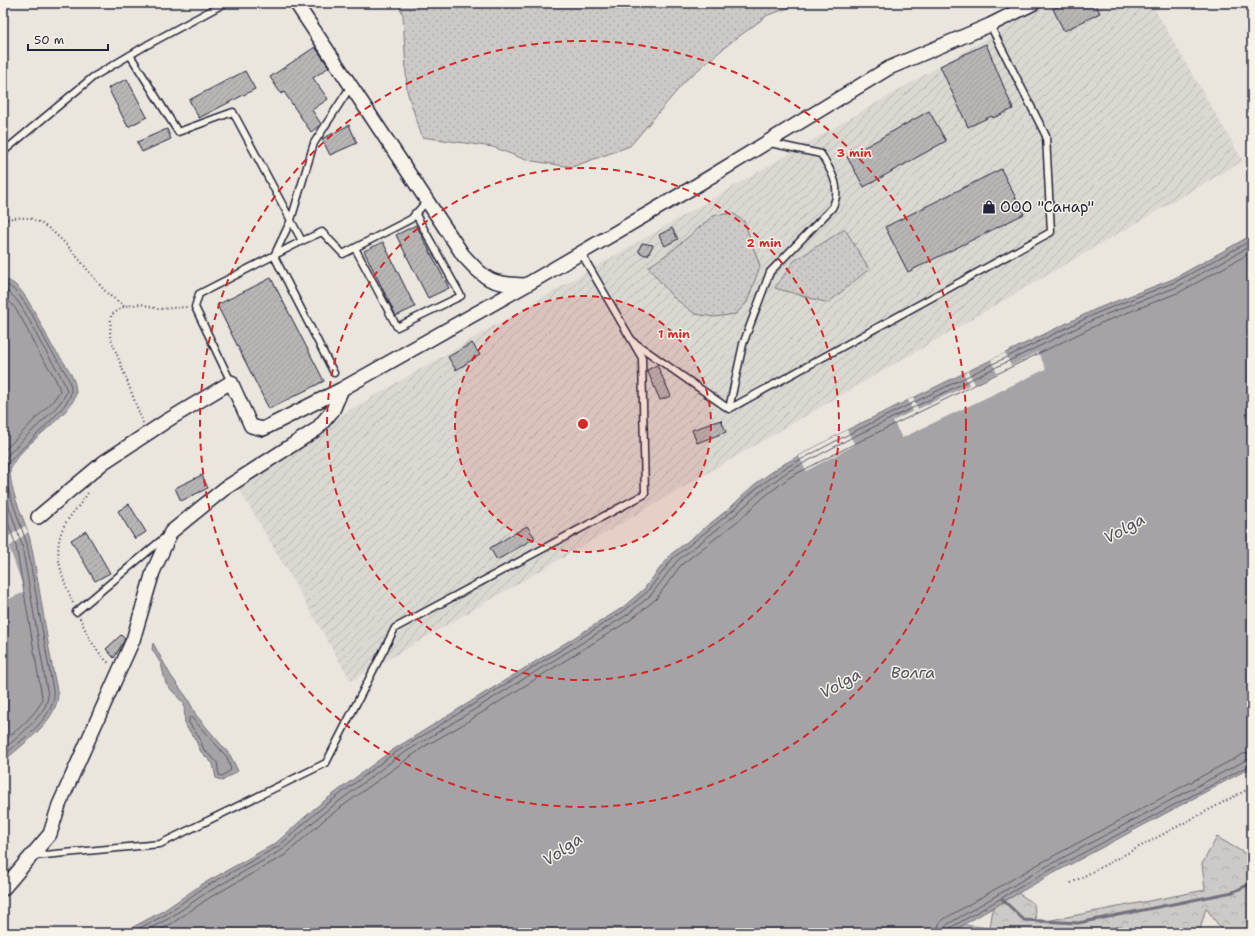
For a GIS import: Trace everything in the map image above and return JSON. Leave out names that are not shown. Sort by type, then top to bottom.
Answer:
[{"type":"street","points":[[296,3],[463,255],[485,278],[504,284],[526,285]]},
{"type":"street","points":[[38,517],[104,462],[147,433],[231,382],[251,426],[263,430],[342,389],[526,285],[768,142],[889,68],[990,25],[1034,3]]},
{"type":"street","points":[[3,889],[50,834],[60,805],[133,640],[153,572],[171,532],[224,489],[317,429],[333,410],[342,389]]},
{"type":"lane","points":[[3,152],[93,77],[225,3]]},
{"type":"lane","points":[[729,409],[1051,232],[1046,136],[990,25]]},
{"type":"lane","points":[[130,55],[178,132],[233,112],[302,241]]},
{"type":"lane","points":[[274,256],[291,220],[314,142],[351,86]]},
{"type":"lane","points":[[729,409],[743,344],[770,272],[832,208],[837,199],[835,179],[821,154],[768,142]]},
{"type":"lane","points":[[231,382],[195,307],[199,294],[322,232],[343,254],[410,218],[427,201]]},
{"type":"lane","points":[[355,248],[398,328],[462,296],[415,213]]},
{"type":"lane","points":[[31,856],[160,844],[326,763],[395,628],[645,494],[642,358],[581,253]]},
{"type":"lane","points":[[274,256],[334,373]]},
{"type":"lane","points":[[632,341],[729,409]]},
{"type":"lane","points":[[76,612],[171,532]]},
{"type":"path","points":[[3,220],[29,218],[43,225],[60,238],[107,293],[125,306]]},
{"type":"path","points":[[147,433],[110,336],[111,315],[125,306],[141,304],[158,309],[195,307]]},
{"type":"path","points":[[91,485],[85,497],[64,526],[57,552],[65,582],[76,612],[88,636],[102,658],[119,672]]},
{"type":"path","points":[[1071,883],[1252,787]]},
{"type":"shaded area","points":[[1048,3],[1151,3],[1243,161],[351,681],[233,478]]},
{"type":"green space","points":[[398,3],[803,3],[768,15],[730,43],[687,79],[630,146],[572,167],[526,160],[493,147],[422,137],[407,91],[403,15]]},
{"type":"green space","points":[[732,213],[744,221],[760,266],[747,302],[736,314],[714,317],[695,314],[673,297],[648,267],[669,253],[713,216]]},
{"type":"green space","points":[[845,229],[869,269],[828,303],[775,288],[794,261]]},
{"type":"green space","points":[[1217,837],[1246,854],[1252,852],[1252,933],[1224,933],[1206,908],[1199,933],[1124,933],[1122,926],[1105,929],[1100,933],[949,933],[964,925],[990,928],[993,908],[1018,893],[1034,904],[1036,923],[1205,890],[1202,864]]},
{"type":"water","name":"Волга","points":[[1252,235],[1252,767],[1043,879],[949,933],[122,933],[163,911],[201,885],[276,843],[315,808],[391,751],[622,608],[644,589],[670,555],[730,508],[755,484],[782,465],[847,430],[1096,309],[1173,279]]},
{"type":"water","points":[[3,280],[13,283],[22,291],[52,346],[70,373],[76,391],[73,400],[66,411],[20,454],[12,465],[10,474],[13,492],[31,544],[58,695],[56,705],[45,724],[3,762]]},
{"type":"water","points":[[153,643],[171,676],[188,699],[196,715],[230,755],[238,771],[222,781],[216,778],[213,764],[201,752],[195,739],[185,725],[184,704],[166,684],[161,664],[152,649]]},
{"type":"pier","points":[[1038,352],[1046,369],[902,438],[893,421],[913,411],[908,400],[913,398],[918,409],[969,385],[964,374],[968,371],[975,384],[997,373],[991,360],[1005,353],[1011,366]]},
{"type":"pier","points":[[847,430],[855,445],[806,471],[799,456]]},
{"type":"pier","points":[[25,526],[28,532],[9,547],[25,592],[6,600],[3,592],[3,531],[6,538]]},
{"type":"building","points":[[1065,3],[1095,3],[1100,13],[1064,31],[1053,9]]},
{"type":"building","points":[[986,44],[1013,109],[993,118],[992,116],[968,127],[940,66]]},
{"type":"building","points":[[315,47],[329,67],[313,78],[328,99],[312,110],[321,124],[311,132],[284,92],[281,94],[270,77]]},
{"type":"building","points":[[245,71],[255,89],[199,118],[189,100]]},
{"type":"building","points":[[127,79],[147,117],[128,127],[108,88]]},
{"type":"building","points":[[929,111],[946,141],[864,187],[847,157]]},
{"type":"building","points":[[349,125],[357,143],[330,155],[322,139]]},
{"type":"building","points":[[167,129],[171,139],[142,152],[137,142]]},
{"type":"building","points":[[1001,169],[1024,214],[908,272],[885,227]]},
{"type":"building","points":[[416,225],[449,288],[428,298],[396,235]]},
{"type":"building","points":[[672,228],[678,239],[665,246],[659,235]]},
{"type":"building","points":[[383,242],[415,307],[396,316],[364,251]]},
{"type":"building","points":[[642,243],[653,245],[648,255],[639,252]]},
{"type":"building","points":[[271,278],[324,381],[269,409],[217,305]]},
{"type":"building","points":[[472,343],[480,355],[456,370],[448,357]]},
{"type":"building","points":[[657,365],[671,396],[660,400],[647,370]]},
{"type":"building","points":[[721,420],[726,432],[697,443],[692,430]]},
{"type":"building","points":[[202,475],[208,488],[181,501],[175,488]]},
{"type":"building","points":[[129,504],[146,532],[135,539],[118,511]]},
{"type":"building","points":[[527,526],[535,538],[497,560],[490,548]]},
{"type":"building","points":[[86,531],[110,573],[95,581],[71,540]]},
{"type":"building","points":[[121,635],[125,639],[114,658],[106,649]]},
{"type":"waterway","points":[[1002,899],[1024,920],[1078,923],[1233,892],[1252,883]]},
{"type":"place","name":"ООО \"Санар\"","points":[[989,207]]},
{"type":"water label","name":"Volga","points":[[1124,528]]},
{"type":"water label","name":"Volga","points":[[840,683]]},
{"type":"water label","name":"Volga","points":[[562,849]]}]
